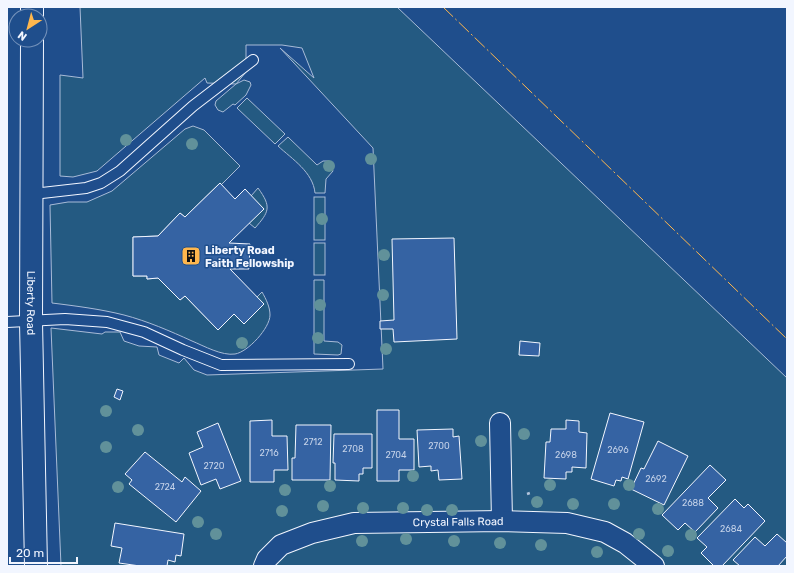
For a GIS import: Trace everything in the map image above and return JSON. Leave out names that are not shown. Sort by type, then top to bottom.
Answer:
[{"type":"main road","name":"Liberty Road","points":[[32,48],[33,194],[31,322],[36,566]]},
{"type":"street","points":[[500,423],[502,521]]},
{"type":"street","name":"Crystal Falls Road","points":[[264,566],[267,559],[281,545],[312,533],[354,523],[502,521],[567,523],[605,532],[625,543],[654,566]]},
{"type":"lane","points":[[33,194],[86,188],[101,183],[120,171],[193,106],[253,60]]},
{"type":"lane","points":[[7,322],[31,322],[64,319],[107,322],[144,332],[221,365],[349,364]]},
{"type":"shaded area","points":[[80,7],[397,7],[787,378],[787,566],[61,566],[51,328],[102,334],[105,332],[120,332],[124,341],[139,346],[157,347],[159,355],[179,363],[184,358],[194,370],[207,375],[383,369],[373,148],[280,48],[314,78],[302,48],[282,45],[246,45],[246,72],[236,84],[207,83],[205,78],[97,171],[73,177],[60,176],[60,75],[83,78]]},
{"type":"shaded area","points":[[244,80],[250,82],[251,85],[246,95],[235,105],[233,104],[223,112],[218,110],[215,105],[216,101],[236,84]]},
{"type":"shaded area","points":[[247,98],[285,134],[275,144],[237,108]]},
{"type":"shaded area","points":[[193,126],[204,130],[240,166],[185,217],[180,213],[158,236],[133,237],[133,276],[147,276],[147,279],[158,278],[180,300],[185,296],[218,330],[234,314],[244,323],[257,297],[262,292],[269,309],[269,320],[262,333],[252,344],[246,349],[235,354],[224,354],[158,326],[124,315],[97,309],[52,303],[50,205],[68,202],[87,202],[112,191],[185,129]]},
{"type":"shaded area","points":[[288,137],[317,165],[323,161],[329,161],[333,171],[326,179],[325,193],[315,193],[313,185],[306,172],[278,146]]},
{"type":"shaded area","points":[[258,188],[265,200],[267,209],[263,218],[255,228],[249,223],[263,209],[251,196]]},
{"type":"shaded area","points":[[314,197],[325,197],[325,240],[314,240]]},
{"type":"shaded area","points":[[314,243],[325,243],[325,275],[314,275]]},
{"type":"shaded area","points":[[314,280],[324,280],[324,341],[338,342],[342,345],[341,354],[314,354]]},
{"type":"building","name":"Liberty Road Faith Fellowship","points":[[220,183],[235,199],[245,189],[264,209],[229,243],[250,244],[249,269],[230,269],[264,304],[244,324],[234,314],[218,330],[185,296],[180,300],[158,278],[147,279],[147,276],[133,276],[133,237],[158,236],[180,213],[185,217]]},
{"type":"building","points":[[454,238],[457,339],[394,342],[393,329],[380,329],[380,321],[394,320],[392,239]]},
{"type":"building","points":[[520,341],[540,343],[539,356],[519,355]]},
{"type":"building","points":[[117,389],[123,391],[120,400],[114,397]]},
{"type":"building","points":[[377,410],[399,410],[399,439],[414,439],[414,470],[399,470],[399,481],[377,481]]},
{"type":"building","points":[[610,413],[644,422],[628,479],[622,477],[621,481],[616,480],[614,486],[591,479]]},
{"type":"building","points":[[272,420],[272,436],[287,436],[288,470],[274,470],[274,482],[250,482],[250,421]]},
{"type":"building","points":[[566,420],[579,421],[579,432],[587,433],[586,468],[572,467],[572,472],[566,472],[566,479],[544,478],[546,442],[550,442],[551,429],[566,429]]},
{"type":"building","points":[[218,423],[241,481],[220,489],[216,479],[201,485],[189,453],[203,447],[197,432]]},
{"type":"building","points":[[296,425],[331,425],[330,480],[292,480],[292,458],[295,458]]},
{"type":"building","points":[[453,429],[453,437],[459,436],[462,479],[439,480],[438,470],[431,471],[431,466],[419,467],[417,430]]},
{"type":"building","points":[[334,434],[372,434],[372,468],[363,468],[363,474],[359,474],[359,481],[335,480],[335,463],[333,463]]},
{"type":"building","points":[[658,441],[688,456],[664,505],[631,489],[641,468],[644,469]]},
{"type":"building","points":[[145,452],[182,482],[185,477],[201,491],[176,522],[129,484],[132,480],[125,474]]},
{"type":"building","points":[[710,465],[726,480],[708,498],[718,508],[695,532],[685,523],[678,530],[662,515]]},
{"type":"building","points":[[735,499],[744,508],[748,504],[765,521],[722,566],[714,566],[701,553],[707,547],[697,538]]},
{"type":"building","points":[[115,523],[184,534],[181,556],[176,555],[175,562],[168,560],[167,566],[140,566],[119,563],[122,548],[111,546]]},
{"type":"building","points":[[777,534],[787,543],[787,556],[778,566],[740,566],[733,560],[755,537],[765,546]]},
{"type":"power","points":[[443,7],[787,339]]},
{"type":"place","name":"Liberty Road Faith Fellowship","points":[[191,256]]}]
